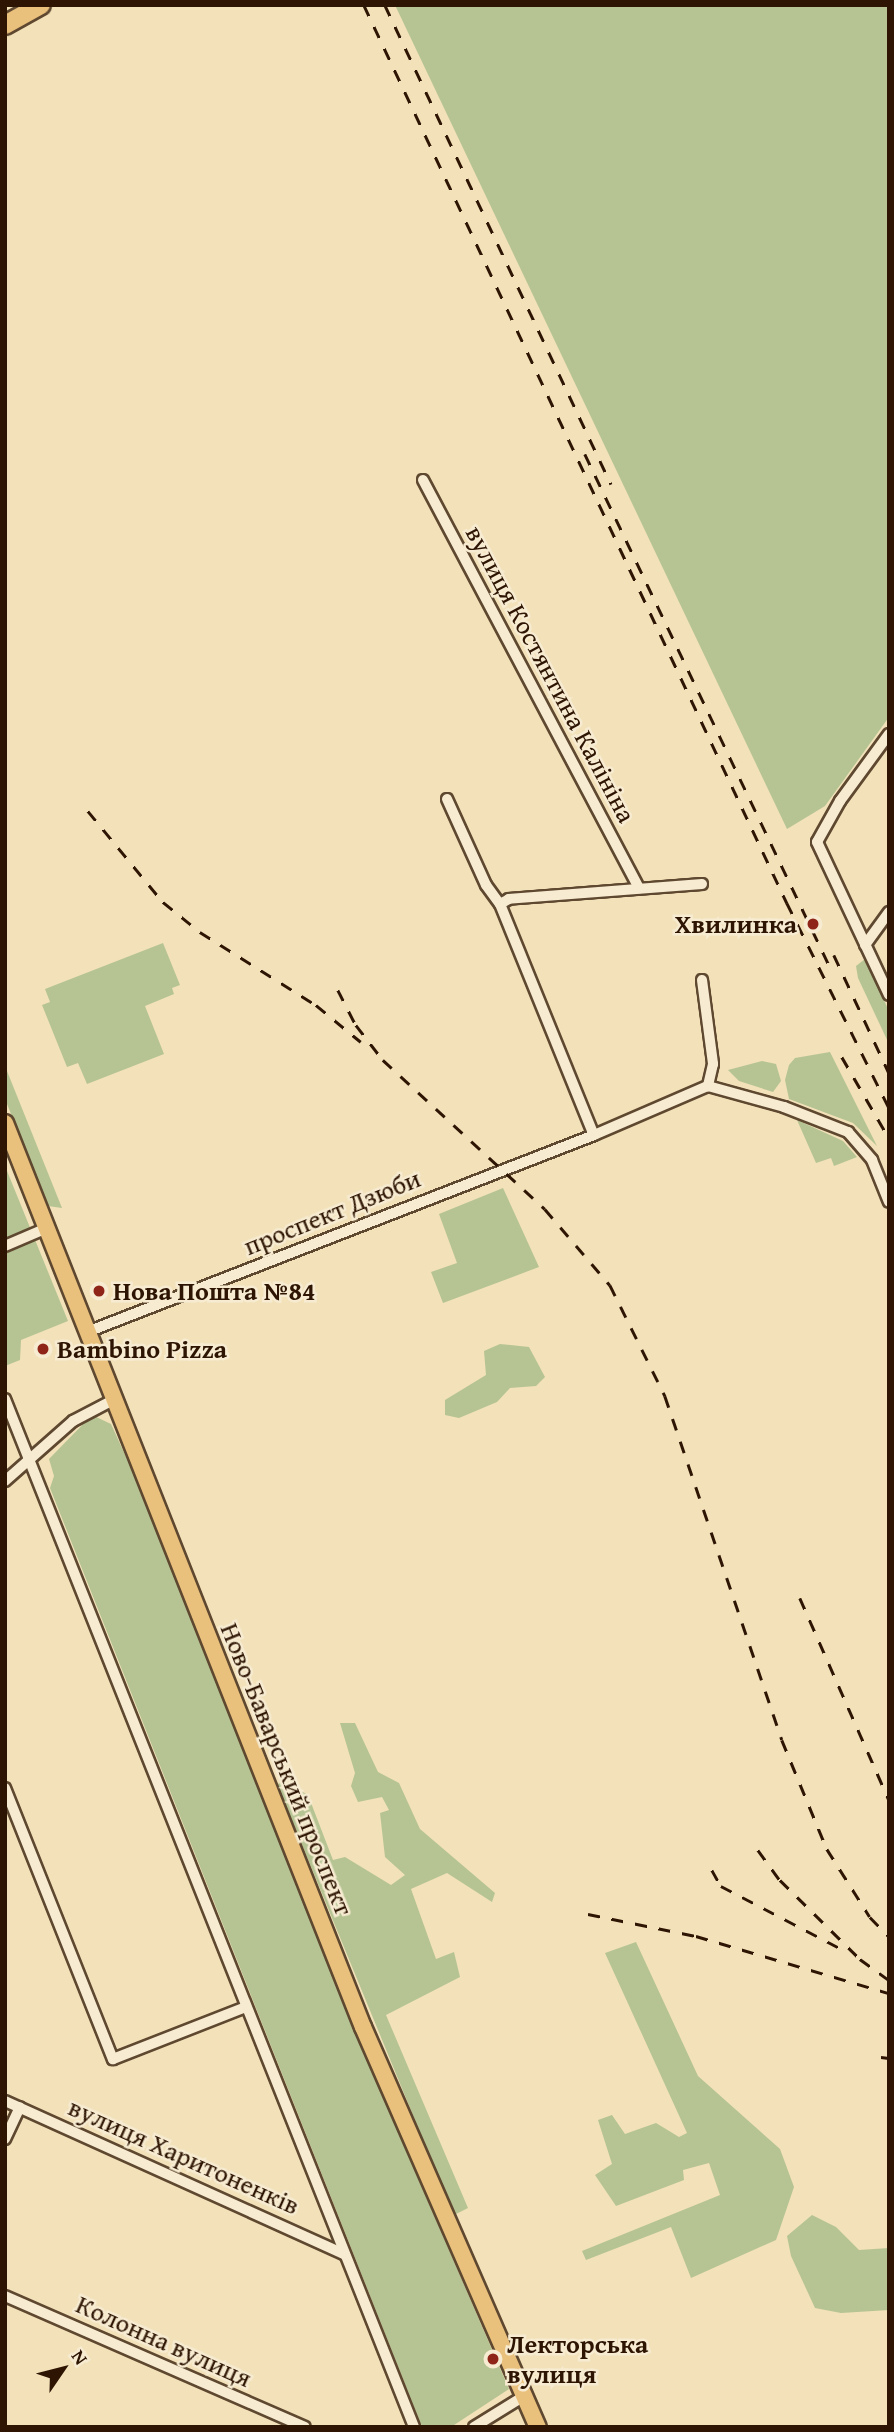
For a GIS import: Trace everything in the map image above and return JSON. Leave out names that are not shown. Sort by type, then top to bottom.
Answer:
[{"type":"highway","points":[[5,25],[41,5]]},
{"type":"main road","name":"Ново-Баварський проспект","points":[[5,1123],[363,2027],[538,2427]]},
{"type":"street","name":"вулиця Костянтина Калініна","points":[[424,480],[639,888]]},
{"type":"street","points":[[889,734],[840,801],[817,842],[889,995]]},
{"type":"street","points":[[447,799],[486,886],[500,904],[594,1135],[708,1086],[784,1107],[848,1132],[872,1160],[889,1202]]},
{"type":"street","points":[[500,904],[509,900],[702,884]]},
{"type":"street","points":[[865,945],[889,912]]},
{"type":"street","points":[[702,980],[713,1064],[708,1086]]},
{"type":"street","name":"проспект Дзюби","points":[[87,1332],[594,1135]]},
{"type":"street","points":[[5,1246],[47,1228]]},
{"type":"street","points":[[5,1399],[414,2427]]},
{"type":"street","points":[[5,1481],[74,1421],[113,1400]]},
{"type":"street","points":[[5,1788],[113,2059],[246,2007]]},
{"type":"street","name":"вулиця Харитоненків","points":[[5,2101],[344,2254]]},
{"type":"street","points":[[5,2138],[20,2107]]},
{"type":"street","name":"Колонна вулиця","points":[[5,2297],[304,2427]]},
{"type":"street","points":[[474,2427],[524,2396]]},
{"type":"green space","points":[[395,5],[889,5],[889,717],[825,806],[787,829]]},
{"type":"green space","points":[[163,943],[180,985],[172,988],[174,994],[145,1006],[164,1054],[87,1084],[78,1063],[67,1067],[42,1005],[50,1002],[45,989]]},
{"type":"green space","points":[[865,959],[889,1011],[889,1044],[858,978],[856,966]]},
{"type":"green space","points":[[830,1052],[877,1146],[853,1123],[789,1099],[785,1080],[789,1065],[795,1058]]},
{"type":"green space","points":[[762,1061],[776,1064],[781,1081],[773,1092],[739,1081],[728,1070]]},
{"type":"green space","points":[[5,1066],[62,1208],[48,1206],[5,1099]]},
{"type":"green space","points":[[797,1120],[843,1141],[857,1157],[834,1166],[831,1158],[816,1163]]},
{"type":"green space","points":[[5,1166],[68,1321],[21,1340],[20,1360],[5,1366]]},
{"type":"green space","points":[[503,1188],[539,1267],[443,1303],[431,1272],[457,1263],[439,1214]]},
{"type":"green space","points":[[500,1344],[529,1347],[545,1377],[536,1386],[510,1388],[497,1402],[459,1418],[445,1415],[445,1400],[486,1375],[484,1351]]},
{"type":"green space","points":[[92,1415],[111,1424],[133,1472],[354,2030],[509,2389],[451,2427],[422,2427],[50,1488],[54,1476],[49,1459]]},
{"type":"green space","points":[[340,1723],[355,1723],[378,1772],[399,1783],[420,1829],[495,1893],[492,1902],[447,1873],[411,1889],[436,1959],[454,1952],[460,1977],[386,2015],[468,2208],[454,2215],[277,1784],[285,1782],[308,1795],[333,1860],[345,1857],[391,1885],[405,1875],[385,1857],[380,1813],[389,1810],[382,1797],[358,1802],[351,1786],[355,1773]]},
{"type":"green space","points":[[636,1942],[698,2076],[780,2149],[794,2187],[776,2240],[691,2278],[671,2227],[586,2260],[582,2251],[720,2195],[709,2163],[683,2170],[684,2180],[616,2206],[595,2175],[612,2164],[598,2120],[612,2115],[625,2134],[656,2123],[679,2137],[687,2133],[605,1953]]},
{"type":"green space","points":[[812,2215],[836,2227],[859,2250],[889,2248],[889,2310],[841,2313],[815,2308],[791,2256],[787,2236]]},
{"type":"railway","points":[[364,5],[787,903],[889,1108]]},
{"type":"railway","points":[[385,5],[611,484]]},
{"type":"railway","points":[[585,454],[831,969]]},
{"type":"railway","points":[[88,811],[163,902],[200,932],[316,1005],[361,1042]]},
{"type":"railway","points":[[834,955],[889,1073]]},
{"type":"railway","points":[[338,990],[356,1025],[383,1060],[545,1209],[610,1285],[665,1396],[782,1740],[827,1849],[870,1917],[889,1937]]},
{"type":"railway","points":[[842,1057],[889,1138]]},
{"type":"railway","points":[[800,1598],[889,1800]]},
{"type":"railway","points":[[758,1850],[780,1880],[860,1959],[889,1980]]},
{"type":"railway","points":[[712,1870],[721,1886],[847,1952]]},
{"type":"railway","points":[[588,1914],[696,1936],[889,1993]]},
{"type":"railway","points":[[881,2057],[889,2058]]},
{"type":"place","name":"Хвилинка","points":[[813,924]]},
{"type":"place","name":"Нова Пошта №84","points":[[99,1291]]},
{"type":"place","name":"Bambino Pizza","points":[[43,1349]]},
{"type":"place","name":"Лекторська вулиця","points":[[493,2359]]}]
